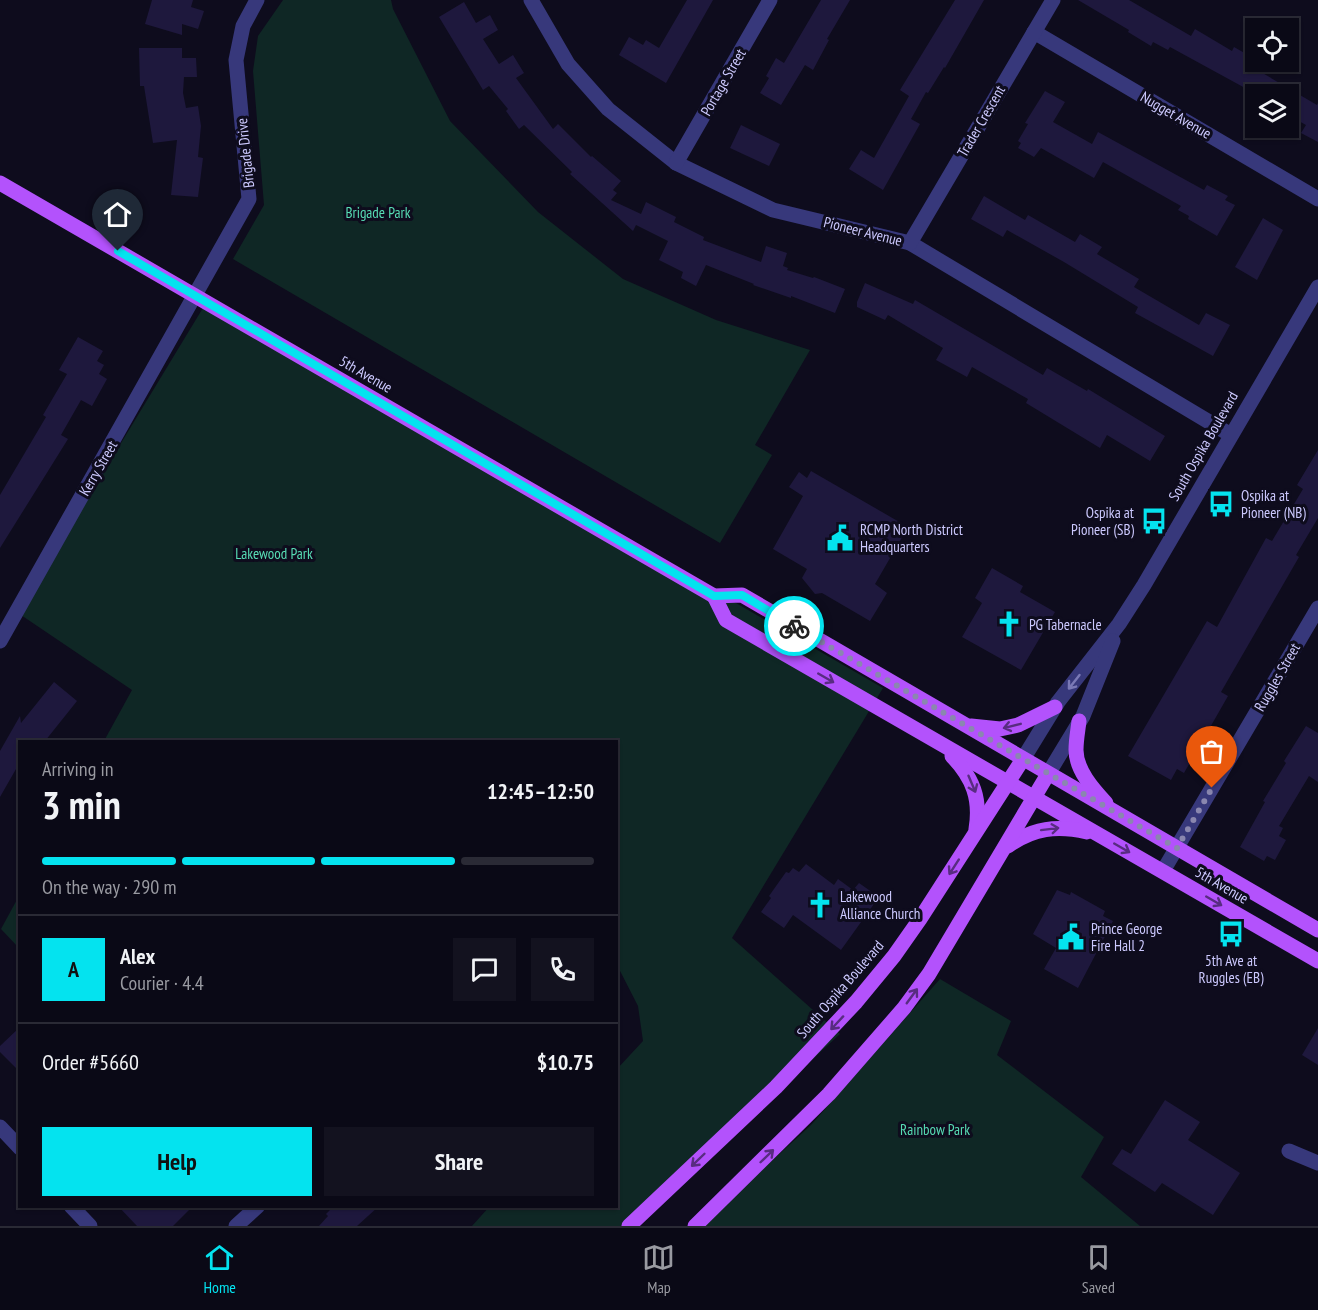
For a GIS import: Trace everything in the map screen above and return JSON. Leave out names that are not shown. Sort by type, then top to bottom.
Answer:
[{"type":"main road","name":"5th Avenue","points":[[0,183],[714,596],[742,595],[1318,930]]},
{"type":"main road","name":"5th Avenue","points":[[714,596],[726,620],[1318,961]]},
{"type":"main road","points":[[965,726],[1000,729],[1018,725],[1055,707]]},
{"type":"main road","points":[[1079,721],[1076,751],[1079,765],[1093,789],[1114,812]]},
{"type":"main road","points":[[939,743],[966,771],[972,782],[978,808],[975,835]]},
{"type":"main road","name":"South Ospika Boulevard","points":[[629,1226],[776,1087],[856,1002],[894,956],[1023,759]]},
{"type":"main road","name":"South Ospika Boulevard","points":[[695,1226],[829,1094],[904,1008],[929,974],[1048,774]]},
{"type":"main road","points":[[1003,850],[1034,831],[1047,828],[1059,827],[1101,836]]},
{"type":"street","name":"Brigade Drive","points":[[196,296],[249,199],[236,60],[243,26],[257,0]]},
{"type":"street","name":"Pioneer Avenue","points":[[531,0],[568,64],[609,109],[676,164],[774,210],[910,243],[1231,435]]},
{"type":"street","name":"Portage Street","points":[[676,164],[770,0]]},
{"type":"street","name":"Trader Crescent","points":[[910,243],[1053,0]]},
{"type":"street","name":"Nugget Avenue","points":[[1034,32],[1318,199]]},
{"type":"street","name":"South Ospika Boulevard","points":[[1023,759],[1055,707],[1119,624],[1318,287]]},
{"type":"street","name":"Kerry Street","points":[[0,641],[196,296]]},
{"type":"street","name":"Ruggles Street","points":[[1163,871],[1318,608]]},
{"type":"street","name":"South Ospika Boulevard","points":[[1048,774],[1079,721],[1119,624]]},
{"type":"street","points":[[0,1127],[18,1146]]},
{"type":"street","points":[[1289,1151],[1318,1163]]},
{"type":"street","points":[[74,1208],[90,1226]]},
{"type":"street","points":[[236,1226],[256,1208]]},
{"type":"green space","name":"Brigade Park","points":[[283,0],[391,0],[393,9],[450,121],[538,212],[623,279],[716,320],[810,350],[755,445],[772,455],[720,543],[233,259],[264,205],[253,71],[258,36]]},
{"type":"green space","name":"Lakewood Park","points":[[209,298],[883,688],[732,938],[840,1034],[631,1226],[472,1226],[488,1208],[618,1208],[618,1068],[643,1041],[638,1006],[618,967],[618,740],[105,740],[132,690],[18,613]]},
{"type":"green space","points":[[18,898],[18,947],[1,929]]},
{"type":"green space","name":"Rainbow Park","points":[[940,979],[1011,1021],[997,1055],[1104,1137],[1081,1177],[1140,1226],[701,1226],[811,1125]]},
{"type":"building","points":[[152,0],[193,0],[191,7],[204,11],[198,29],[182,24],[182,35],[145,24]]},
{"type":"building","points":[[687,0],[713,0],[666,83],[619,55],[629,37],[643,45],[646,40],[659,48]]},
{"type":"building","points":[[821,0],[850,0],[827,39],[829,40],[813,70],[805,65],[781,105],[760,93],[769,78],[766,76],[776,58],[784,63]]},
{"type":"building","points":[[955,0],[984,0],[945,68],[928,93],[926,92],[911,119],[920,124],[883,190],[849,169],[861,150],[874,158],[909,96],[900,90]]},
{"type":"building","points":[[1078,0],[1129,0],[1191,36],[1195,29],[1232,51],[1234,47],[1245,53],[1245,72],[1261,72],[1281,84],[1245,84],[1245,88],[1170,47],[1168,50],[1153,42],[1151,46],[1128,32],[1129,30]]},
{"type":"building","points":[[464,2],[476,23],[490,15],[498,30],[483,39],[499,64],[513,55],[524,73],[516,78],[553,129],[558,124],[591,157],[621,181],[613,190],[617,193],[611,200],[641,214],[646,202],[676,217],[674,222],[704,237],[703,240],[761,262],[766,246],[787,253],[783,266],[788,268],[787,270],[845,289],[835,313],[791,296],[791,298],[753,285],[706,265],[696,286],[681,278],[683,272],[659,260],[668,241],[636,225],[633,231],[570,174],[572,172],[524,125],[519,129],[506,111],[508,109],[489,86],[483,90],[439,17]]},
{"type":"building","points":[[139,48],[182,48],[182,58],[196,58],[197,77],[184,77],[183,93],[186,108],[198,106],[201,126],[198,157],[203,158],[198,197],[171,195],[177,140],[153,143],[144,86],[140,86]]},
{"type":"building","points":[[1045,91],[1065,102],[1053,122],[1092,144],[1098,132],[1204,190],[1207,185],[1228,196],[1225,200],[1235,205],[1217,236],[1188,219],[1189,216],[1178,210],[1181,206],[1103,162],[1094,178],[1041,148],[1034,157],[1018,148],[1021,143],[1018,141],[1028,124],[1025,123]]},
{"type":"building","points":[[1299,94],[1317,105],[1318,103],[1318,142],[1301,133],[1306,125],[1299,121]]},
{"type":"building","points":[[741,125],[780,144],[769,166],[730,148]]},
{"type":"building","points":[[984,196],[1025,220],[1028,215],[1075,242],[1080,234],[1102,247],[1097,254],[1139,279],[1134,287],[1199,325],[1206,313],[1230,325],[1213,356],[1135,313],[1138,307],[1064,262],[1007,230],[1003,237],[971,219]]},
{"type":"building","points":[[1263,218],[1283,230],[1257,280],[1235,267]]},
{"type":"building","points":[[865,283],[913,304],[915,300],[1043,375],[1047,368],[1087,391],[1088,389],[1165,436],[1150,461],[1107,435],[1100,448],[1026,403],[1028,399],[972,367],[967,377],[936,360],[943,348],[888,315],[885,320],[857,307]]},
{"type":"building","points":[[78,337],[103,351],[97,361],[104,365],[99,374],[107,379],[92,406],[81,400],[61,435],[68,439],[0,548],[0,495],[46,417],[43,415],[67,374],[59,370]]},
{"type":"building","points":[[1318,450],[1318,518],[1296,555],[1299,557],[1221,692],[1228,696],[1184,773],[1177,769],[1171,780],[1128,756],[1207,621],[1217,627],[1266,538],[1272,541],[1303,489],[1297,485]]},
{"type":"building","name":"RCMP North District Headquarters","points":[[811,471],[908,527],[875,584],[887,593],[870,621],[822,593],[815,594],[802,578],[807,569],[773,549],[803,496],[789,487],[799,472],[807,478]]},
{"type":"building","name":"PG Tabernacle","points":[[992,568],[1023,586],[1020,592],[1055,612],[1021,670],[962,637],[982,603],[975,598]]},
{"type":"building","points":[[54,682],[77,701],[46,740],[18,740],[18,766],[0,797],[0,751],[20,716],[21,723]]},
{"type":"building","points":[[1306,726],[1318,733],[1318,782],[1309,776],[1279,826],[1283,828],[1279,836],[1286,840],[1275,860],[1267,856],[1264,861],[1240,847],[1265,802],[1263,801],[1286,763],[1284,761]]},
{"type":"building","name":"Lakewood Alliance Church","points":[[806,864],[834,885],[838,879],[853,890],[859,883],[879,897],[841,950],[793,915],[784,928],[761,912],[786,872],[789,873],[793,868],[799,872]]},
{"type":"building","name":"Prince George Fire Hall 2","points":[[1057,890],[1070,895],[1071,892],[1105,911],[1103,916],[1113,921],[1078,988],[1044,969],[1056,948],[1033,934]]},
{"type":"building","points":[[1318,1028],[1318,1065],[1302,1055]]},
{"type":"building","points":[[18,1029],[18,1070],[0,1052],[0,1046]]},
{"type":"building","points":[[1165,1100],[1200,1122],[1188,1140],[1240,1173],[1213,1215],[1162,1183],[1155,1192],[1112,1164],[1122,1149],[1131,1154]]},
{"type":"building","points":[[120,1208],[191,1208],[173,1226],[137,1226]]},
{"type":"building","points":[[332,1208],[377,1208],[357,1226],[319,1226],[328,1216],[326,1214]]},
{"type":"way so far","points":[[794,626],[1177,848],[1212,788]]},
{"type":"place","name":"Ospika at Pioneer (NB)","points":[[1221,504]]},
{"type":"place","name":"Ospika at Pioneer (SB)","points":[[1154,521]]},
{"type":"place","name":"RCMP North District Headquarters","points":[[840,538]]},
{"type":"place","name":"PG Tabernacle","points":[[1009,624]]},
{"type":"place","name":"Lakewood Alliance Church","points":[[820,905]]},
{"type":"place","name":"5th Ave at Ruggles (EB)","points":[[1231,934]]},
{"type":"place","name":"Prince George Fire Hall 2","points":[[1071,937]]},
{"type":"route","points":[[118,251],[714,596],[742,595],[794,626]]}]
